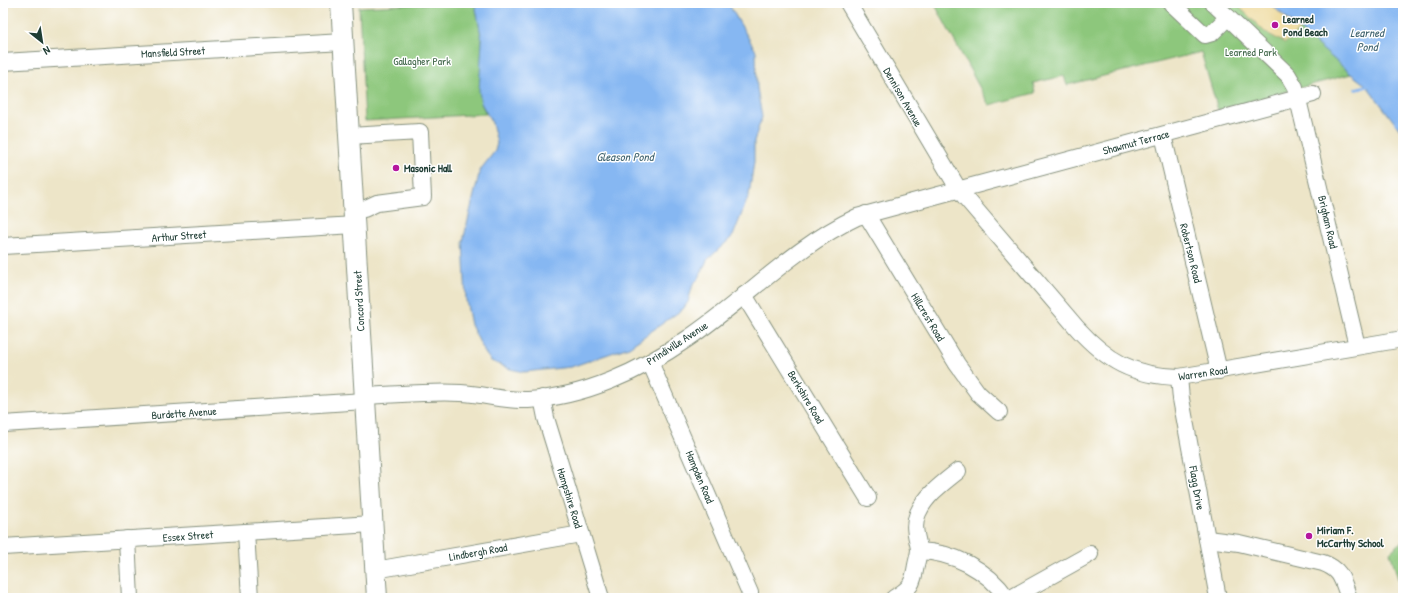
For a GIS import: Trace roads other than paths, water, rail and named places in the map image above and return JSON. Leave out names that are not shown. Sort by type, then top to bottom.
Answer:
[{"type":"main road","name":"Concord Street","points":[[341,3],[377,598]]},
{"type":"street","name":"Dennison Avenue","points":[[848,3],[959,190]]},
{"type":"street","points":[[1171,3],[1205,35],[1212,34],[1228,17]]},
{"type":"street","name":"Brigham Road","points":[[1213,3],[1288,75],[1295,87],[1305,96],[1357,346]]},
{"type":"street","name":"Mansfield Street","points":[[3,62],[344,42]]},
{"type":"street","name":"Shawmut Terrace","points":[[959,190],[1305,96]]},
{"type":"street","name":"Arthur Street","points":[[3,246],[354,217],[364,209],[377,203],[423,197],[420,132],[349,136]]},
{"type":"street","name":"Robertson Road","points":[[1162,134],[1219,371]]},
{"type":"street","name":"Prindiville Avenue","points":[[365,399],[448,392],[514,400],[542,398],[605,382],[650,362],[700,331],[798,253],[846,222],[866,214],[959,190]]},
{"type":"street","name":"Warren Road","points":[[959,190],[1062,310],[1100,351],[1134,370],[1155,376],[1179,377],[1403,339]]},
{"type":"street","name":"Hillcrest Road","points":[[866,214],[957,364],[978,393],[999,412]]},
{"type":"street","name":"Berkshire Road","points":[[744,295],[868,498]]},
{"type":"street","name":"Hampden Road","points":[[650,362],[750,593]]},
{"type":"street","name":"Flagg Drive","points":[[1179,377],[1181,399],[1218,598]]},
{"type":"street","name":"Hampshire Road","points":[[542,398],[546,418],[600,598]]},
{"type":"street","name":"Burdette Avenue","points":[[3,424],[365,399]]},
{"type":"street","points":[[894,598],[910,587],[913,581],[919,551],[915,533],[915,523],[918,514],[930,494],[958,472]]},
{"type":"street","name":"Essex Street","points":[[3,547],[372,524]]},
{"type":"street","points":[[246,532],[250,598]]},
{"type":"street","name":"Lindbergh Road","points":[[375,570],[581,534]]},
{"type":"street","points":[[127,539],[130,598]]},
{"type":"street","points":[[1207,539],[1239,543],[1323,563],[1333,567],[1340,574],[1349,598]]},
{"type":"street","points":[[919,551],[941,553],[958,559],[988,576],[1007,598]]},
{"type":"street","points":[[1011,598],[1090,554]]},
{"type":"water","name":"Gleason Pond","points":[[475,3],[728,3],[756,51],[757,88],[762,117],[754,141],[754,162],[749,195],[733,236],[707,260],[699,278],[693,284],[688,302],[683,309],[629,347],[571,367],[524,372],[510,369],[491,361],[485,353],[471,325],[466,300],[463,241],[480,170],[495,151],[497,143],[492,123],[481,103],[479,91],[482,41]]},
{"type":"water","name":"Learned Pond","points":[[1269,3],[1403,3],[1403,134],[1367,86]]},
{"type":"waterway","points":[[1356,89],[1367,86]]},
{"type":"place","name":"Learned Pond Beach","points":[[1275,25]]},
{"type":"place","name":"Masonic Hall","points":[[396,168]]},
{"type":"place","name":"Miriam F. McCarthy School","points":[[1309,536]]},
{"type":"park label","name":"Learned Park","points":[[1251,52]]},
{"type":"park label","name":"Gallagher Park","points":[[422,61]]}]
